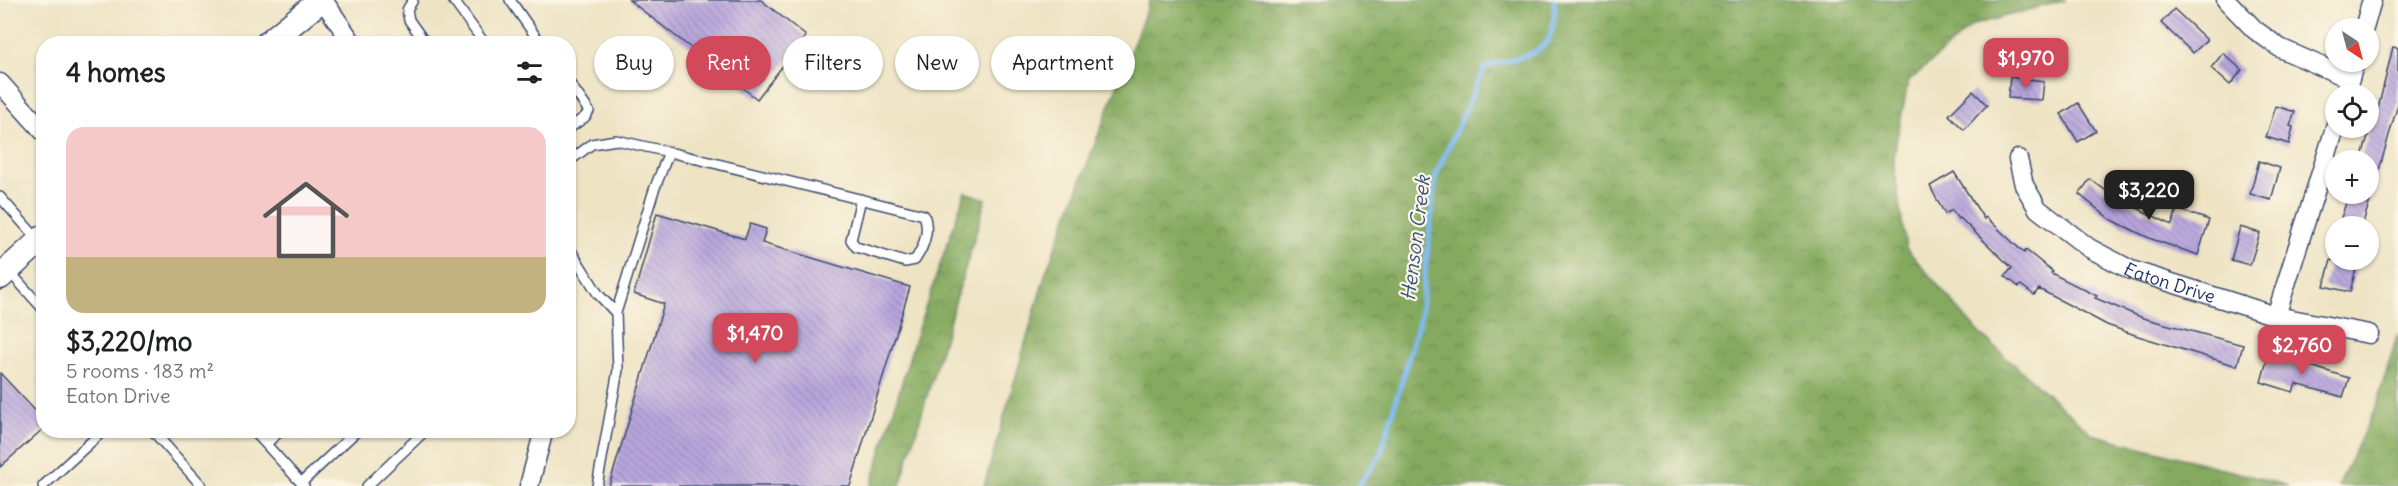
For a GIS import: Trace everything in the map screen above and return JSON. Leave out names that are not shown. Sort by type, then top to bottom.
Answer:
[{"type":"street","points":[[277,36],[322,0],[348,36]]},
{"type":"street","points":[[2226,0],[2255,30],[2280,48],[2350,78]]},
{"type":"street","points":[[2367,18],[2372,0]]},
{"type":"street","points":[[0,83],[36,123]]},
{"type":"street","points":[[2276,315],[2332,138]]},
{"type":"street","name":"Eaton Drive","points":[[2018,159],[2024,185],[2038,209],[2063,230],[2090,248],[2131,270],[2276,315],[2368,334]]},
{"type":"street","points":[[4,274],[36,244]]},
{"type":"street","points":[[529,486],[542,438]]},
{"type":"lane","points":[[413,0],[407,10],[409,20],[420,36]]},
{"type":"lane","points":[[453,0],[478,36]]},
{"type":"lane","points":[[510,0],[535,36]]},
{"type":"lane","points":[[576,92],[589,111],[576,123]]},
{"type":"lane","points":[[576,156],[592,144],[616,140],[669,152],[861,199],[924,215],[928,224],[921,251],[915,260],[905,262],[856,247],[851,240],[861,199]]},
{"type":"lane","points":[[597,486],[618,370],[616,313],[654,190],[669,152]]},
{"type":"lane","points":[[0,198],[36,234]]},
{"type":"lane","points":[[576,259],[598,294],[616,313]]},
{"type":"lane","points":[[4,274],[36,303]]},
{"type":"lane","points":[[43,486],[95,438]]},
{"type":"lane","points":[[159,438],[202,486]]},
{"type":"lane","points":[[260,438],[303,484],[350,438]]},
{"type":"lane","points":[[266,444],[272,438]]},
{"type":"lane","points":[[367,486],[418,438]]},
{"type":"green space","points":[[1150,0],[2066,0],[1973,25],[1908,82],[1893,159],[1906,248],[1979,333],[2092,434],[2288,486],[984,486],[1046,272],[1116,90],[1135,90],[1135,39]]},
{"type":"green space","points":[[965,192],[986,199],[900,486],[871,486],[916,335]]},
{"type":"green space","points":[[2398,333],[2398,486],[2338,486],[2375,409]]},
{"type":"building","points":[[629,0],[761,0],[806,36],[783,36],[783,66],[771,81],[771,36],[686,36],[686,44]]},
{"type":"building","points":[[2174,9],[2207,40],[2193,53],[2161,23]]},
{"type":"building","points":[[2393,47],[2398,48],[2398,104],[2379,170],[2379,150],[2364,150],[2367,138],[2379,138],[2379,105]]},
{"type":"building","points":[[2223,53],[2242,70],[2230,85],[2211,68]]},
{"type":"building","points":[[2010,77],[2044,81],[2042,100],[2008,98]]},
{"type":"building","points":[[745,90],[764,90],[757,99]]},
{"type":"building","points":[[1973,91],[1987,105],[1964,130],[1949,115]]},
{"type":"building","points":[[2078,103],[2096,131],[2078,142],[2061,114]]},
{"type":"building","points":[[2276,106],[2295,112],[2290,126],[2293,127],[2289,144],[2266,137]]},
{"type":"building","points":[[2259,161],[2280,168],[2271,200],[2250,194]]},
{"type":"building","points":[[1954,172],[1984,219],[1986,217],[2024,253],[2026,250],[2052,271],[2051,273],[2097,296],[2095,298],[2143,318],[2243,345],[2237,366],[2107,325],[2039,289],[2034,295],[2021,285],[2019,287],[2005,276],[2012,268],[1960,218],[1958,219],[1952,210],[1945,214],[1938,202],[1930,186]]},
{"type":"building","points":[[2090,179],[2116,198],[2172,225],[2177,209],[2209,220],[2198,255],[2149,238],[2110,219],[2079,194]]},
{"type":"building","points":[[2346,204],[2369,204],[2365,216],[2342,216]]},
{"type":"building","points":[[657,213],[745,239],[750,224],[766,229],[762,243],[910,287],[850,486],[609,486],[664,304],[634,294]]},
{"type":"building","points":[[2240,227],[2260,233],[2250,265],[2231,260]]},
{"type":"building","points":[[2328,270],[2356,270],[2350,292],[2324,286]]},
{"type":"building","points":[[2269,353],[2349,378],[2343,397],[2296,384],[2293,392],[2261,382]]},
{"type":"building","points":[[0,373],[36,411],[36,435],[0,467]]},
{"type":"waterway","name":"Henson Creek","points":[[1358,486],[1380,456],[1420,318],[1436,174],[1485,67],[1527,55],[1546,43],[1552,33],[1554,0]]}]
